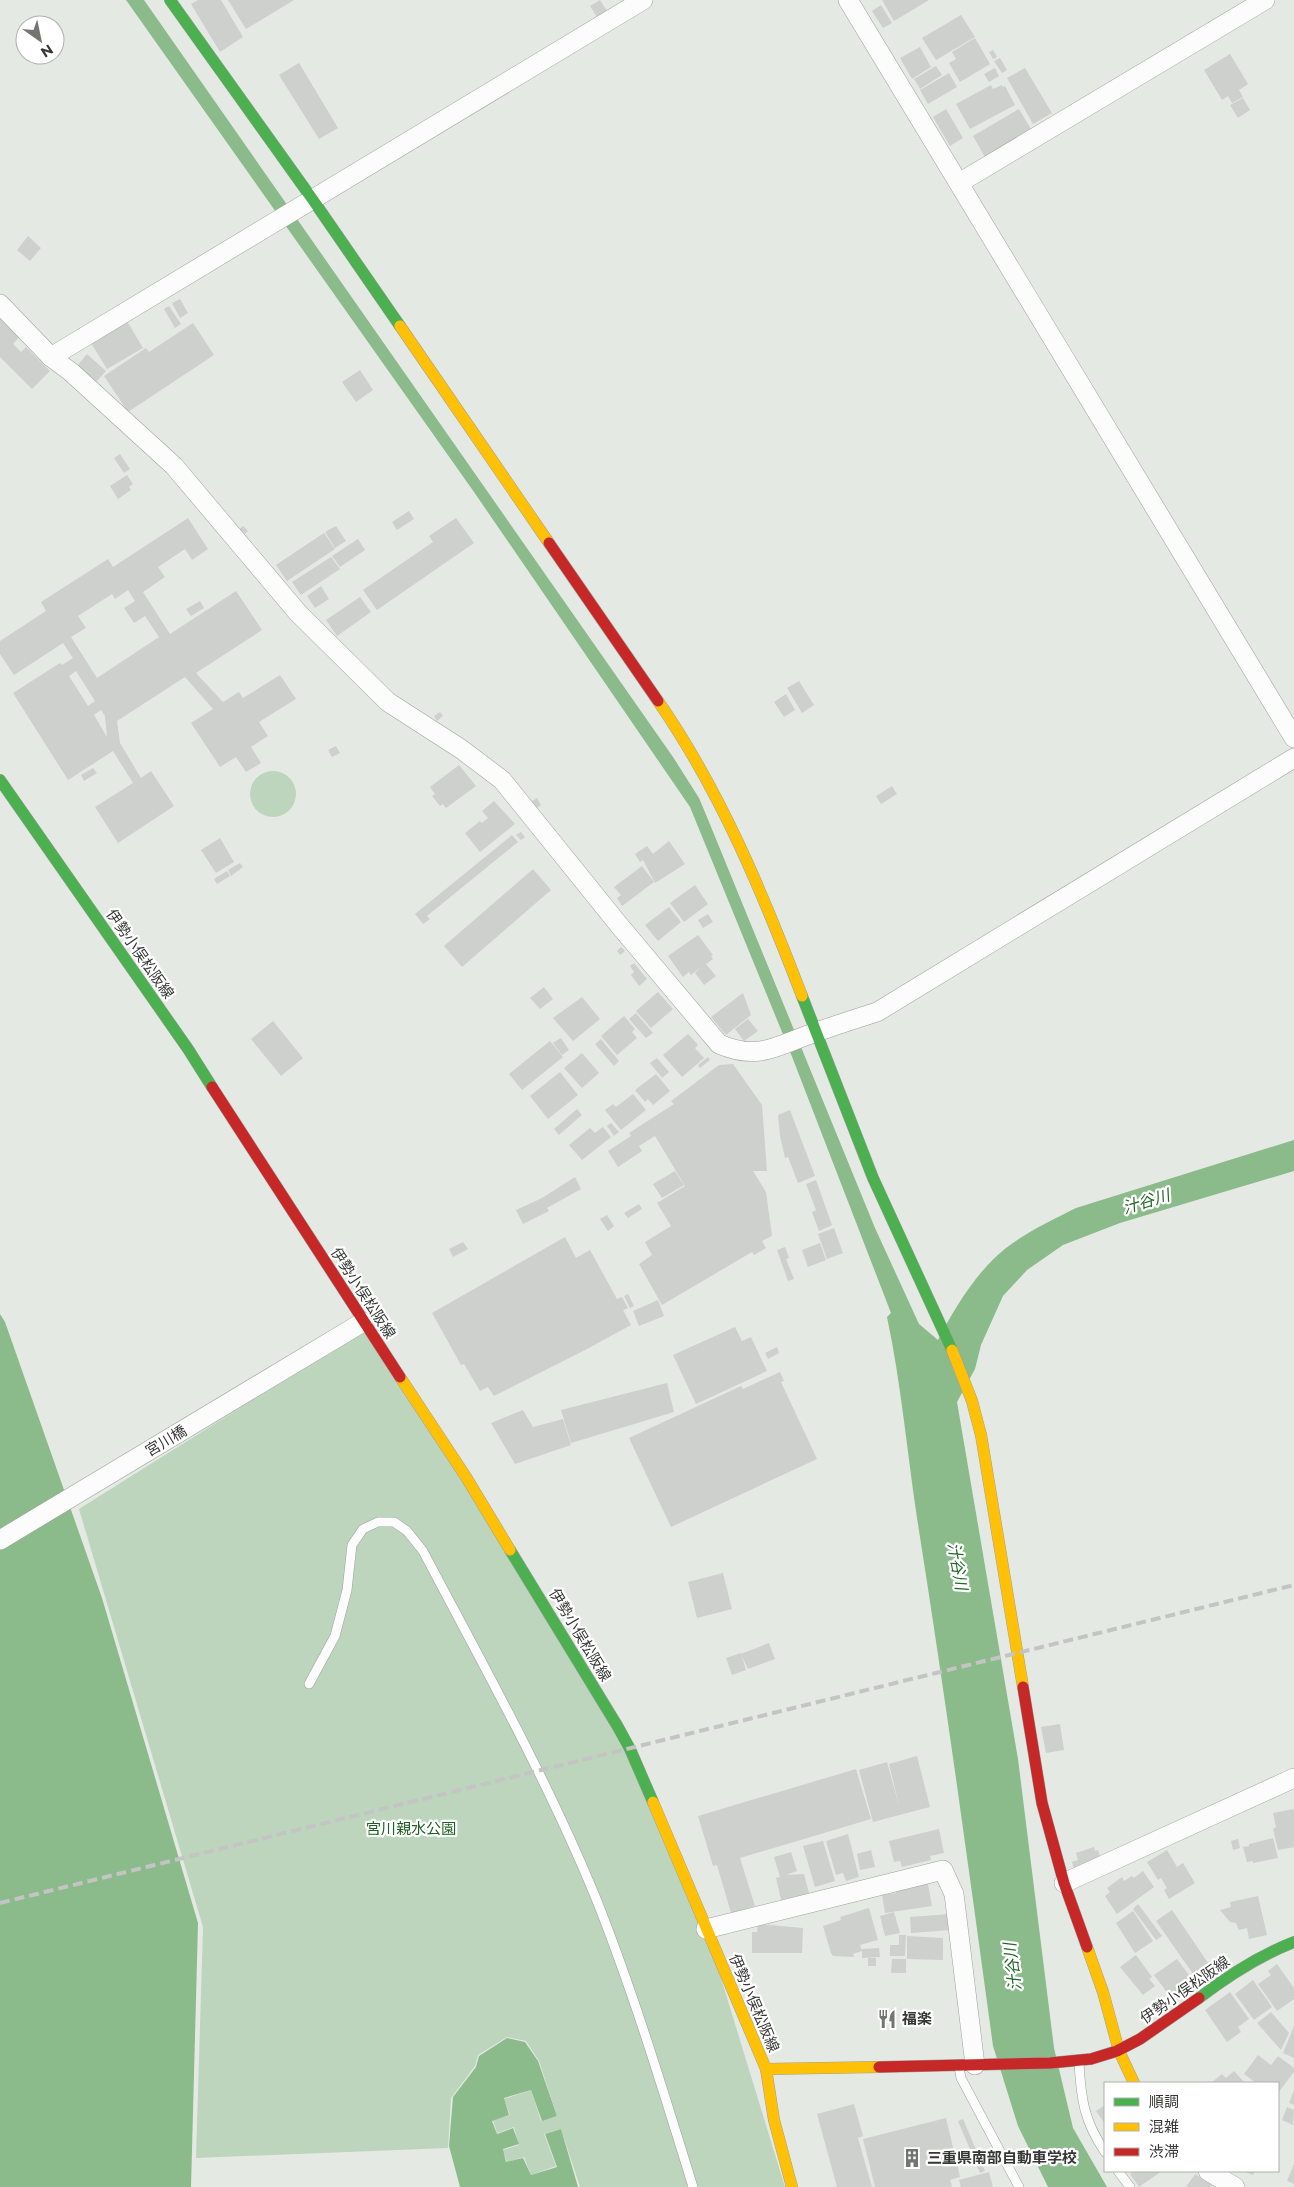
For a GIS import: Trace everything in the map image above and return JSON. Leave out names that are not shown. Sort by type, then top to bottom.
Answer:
[{"type":"street","points":[[170,0],[307,204],[688,744],[729,819],[873,1179],[940,1321],[972,1400],[982,1443],[1028,1706],[1042,1803],[1064,1883],[1103,1992],[1118,2051],[1134,2082]]},
{"type":"street","points":[[51,357],[643,0]]},
{"type":"street","points":[[848,0],[1294,738]]},
{"type":"street","points":[[959,183],[1265,0]]},
{"type":"street","points":[[0,304],[51,357],[174,466],[298,613],[388,702],[461,749],[502,780],[619,925],[719,1044],[732,1049],[751,1051],[774,1049],[814,1033],[877,1012],[1294,758]]},
{"type":"street","name":"伊勢小俣松阪線","points":[[0,780],[188,1049],[363,1322],[466,1477],[618,1727],[630,1749],[766,2069],[973,2065],[1076,2061],[1100,2058],[1118,2051],[1160,2028],[1232,1974],[1276,1947],[1294,1942]]},
{"type":"street","name":"宮川橋","points":[[0,1540],[363,1322]]},
{"type":"street","points":[[1064,1883],[1294,1778]]},
{"type":"street","points":[[706,1930],[943,1870],[954,1894],[973,2065]]},
{"type":"street","points":[[766,2069],[774,2120],[792,2187]]},
{"type":"street","points":[[1210,2172],[1235,2187]]},
{"type":"lane","points":[[310,1684],[334,1636],[347,1590],[352,1545],[363,1529],[378,1522],[394,1522],[407,1531],[422,1551],[548,1791],[595,1897],[620,1964],[693,2187]]},
{"type":"lane","points":[[1076,2061],[1081,2098],[1093,2133],[1104,2150]]},
{"type":"lane","points":[[973,2065],[961,2078],[1019,2187]]},
{"type":"lane","points":[[1119,2172],[1130,2187]]},
{"type":"green space","points":[[268,771],[278,771],[292,781],[296,794],[292,807],[286,813],[278,817],[268,817],[254,807],[250,799],[250,789],[260,775]]},
{"type":"green space","name":"宮川親水公園","points":[[367,1328],[630,1749],[706,1929],[785,2187],[580,2187],[561,2129],[544,2134],[556,2166],[531,2175],[524,2157],[507,2162],[503,2150],[519,2145],[514,2127],[497,2133],[493,2120],[510,2115],[504,2099],[531,2090],[541,2121],[557,2116],[539,2061],[526,2041],[507,2037],[478,2055],[475,2066],[451,2098],[448,2148],[196,2158],[203,1927],[79,1509]]},
{"type":"water","name":"汁谷川","points":[[126,0],[144,0],[673,757],[699,798],[875,1228],[919,1324],[938,1340],[968,1290],[995,1257],[1040,1226],[1076,1208],[1294,1140],[1294,1171],[1120,1223],[1063,1245],[1027,1270],[1003,1296],[981,1345],[975,1369],[957,1402],[1018,1759],[1054,2048],[1073,2128],[1107,2187],[1048,2187],[1018,2126],[993,2046],[900,1392],[887,1317],[891,1313],[791,1054],[690,807],[474,492]]},
{"type":"water","points":[[0,1314],[5,1322],[102,1598],[198,1923],[191,2187],[0,2187]]},
{"type":"water","points":[[507,2038],[525,2042],[538,2061],[557,2116],[542,2121],[531,2090],[504,2098],[509,2115],[492,2121],[497,2134],[513,2128],[519,2144],[503,2149],[506,2162],[523,2158],[531,2175],[557,2167],[545,2134],[561,2129],[578,2187],[460,2187],[449,2146],[453,2097],[476,2067],[479,2056]]},
{"type":"building","points":[[198,0],[221,0],[243,37],[220,52],[191,4]]},
{"type":"building","points":[[228,0],[294,0],[246,29]]},
{"type":"building","points":[[600,0],[607,11],[597,17],[590,6]]},
{"type":"building","points":[[882,0],[929,0],[894,21]]},
{"type":"building","points":[[881,5],[892,23],[883,28],[872,11]]},
{"type":"building","points":[[961,15],[975,37],[936,60],[922,38]]},
{"type":"building","points":[[975,38],[990,64],[960,82],[949,63],[956,59],[952,52]]},
{"type":"building","points":[[920,47],[931,67],[912,79],[900,58]]},
{"type":"building","points":[[993,50],[997,57],[993,59],[989,52]]},
{"type":"building","points":[[1230,54],[1248,84],[1239,90],[1243,97],[1232,103],[1228,96],[1222,100],[1204,70]]},
{"type":"building","points":[[1000,58],[1007,70],[1002,73],[994,61]]},
{"type":"building","points":[[299,63],[338,128],[319,139],[279,75]]},
{"type":"building","points":[[936,66],[942,75],[920,89],[914,79]]},
{"type":"building","points":[[995,68],[999,76],[989,82],[984,74]]},
{"type":"building","points":[[1025,68],[1052,113],[1033,124],[1007,78]]},
{"type":"building","points":[[949,73],[957,87],[928,104],[920,90]]},
{"type":"building","points":[[991,85],[993,89],[1002,85],[1003,87],[1005,86],[1015,105],[970,129],[956,104]]},
{"type":"building","points":[[1243,98],[1250,110],[1238,118],[1230,105]]},
{"type":"building","points":[[946,109],[963,138],[950,146],[933,117]]},
{"type":"building","points":[[1019,109],[1031,129],[985,157],[973,136]]},
{"type":"building","points":[[28,236],[41,248],[30,261],[17,250]]},
{"type":"building","points":[[180,299],[188,313],[180,318],[172,303]]},
{"type":"building","points":[[169,306],[181,324],[175,328],[164,309]]},
{"type":"building","points":[[0,316],[20,336],[13,344],[21,352],[26,347],[50,371],[32,389],[0,357]]},
{"type":"building","points":[[127,321],[143,348],[107,369],[91,343]]},
{"type":"building","points":[[193,323],[214,355],[128,412],[104,376],[146,348],[149,352]]},
{"type":"building","points":[[87,354],[106,371],[96,382],[77,366]]},
{"type":"building","points":[[360,370],[373,390],[356,402],[342,382]]},
{"type":"building","points":[[120,454],[130,469],[124,473],[114,458]]},
{"type":"building","points":[[127,475],[133,484],[129,487],[131,490],[118,499],[110,486]]},
{"type":"building","points":[[409,511],[414,519],[397,530],[392,522]]},
{"type":"building","points":[[188,518],[208,549],[192,560],[185,549],[158,567],[165,577],[143,592],[170,634],[236,591],[262,630],[196,673],[223,702],[239,692],[243,698],[280,675],[296,699],[259,722],[268,736],[251,747],[261,763],[246,772],[236,757],[220,767],[191,723],[213,709],[185,677],[117,721],[120,743],[141,778],[151,771],[174,806],[118,843],[95,807],[133,783],[113,751],[68,780],[13,693],[60,663],[62,665],[73,658],[63,643],[14,675],[0,654],[0,641],[46,611],[41,602],[108,559],[113,567]],"holes":[[[128,590],[135,601],[124,608],[134,623],[145,616],[159,637],[97,678],[71,637],[86,628],[78,616],[112,594],[115,599]],[[76,671],[95,701],[88,706],[69,676]],[[101,710],[105,716],[107,737],[94,715]]]},
{"type":"building","points":[[456,518],[474,543],[377,610],[363,590],[433,542],[429,536]]},
{"type":"building","points":[[243,526],[248,531],[245,534],[240,529]]},
{"type":"building","points":[[336,526],[346,541],[335,548],[325,532]]},
{"type":"building","points":[[324,533],[335,549],[287,581],[276,565]]},
{"type":"building","points":[[358,539],[365,550],[340,567],[332,556]]},
{"type":"building","points":[[331,557],[340,569],[301,595],[292,582]]},
{"type":"building","points":[[321,586],[329,599],[315,608],[307,596]]},
{"type":"building","points":[[360,597],[371,612],[337,636],[326,620]]},
{"type":"building","points":[[200,601],[204,608],[191,616],[186,609]]},
{"type":"building","points":[[799,681],[814,705],[802,713],[787,688]]},
{"type":"building","points":[[786,694],[795,710],[784,717],[774,702]]},
{"type":"building","points":[[440,712],[443,716],[437,721],[434,716]]},
{"type":"building","points":[[336,746],[340,753],[332,757],[328,750]]},
{"type":"building","points":[[459,765],[476,786],[446,808],[443,804],[440,806],[432,796],[435,794],[430,787]]},
{"type":"building","points":[[93,768],[97,773],[84,781],[81,775]]},
{"type":"building","points":[[892,786],[897,794],[881,804],[876,796]]},
{"type":"building","points":[[537,798],[541,805],[534,810],[529,803]]},
{"type":"building","points":[[494,801],[515,824],[480,852],[465,833],[480,821],[482,823],[488,818],[482,811]]},
{"type":"building","points":[[521,832],[525,837],[521,840],[516,835]]},
{"type":"building","points":[[512,835],[518,842],[427,916],[430,919],[423,924],[415,914]]},
{"type":"building","points":[[220,838],[234,862],[216,873],[201,850]]},
{"type":"building","points":[[669,841],[685,864],[655,883],[643,860],[640,862],[635,854],[647,846],[653,854]]},
{"type":"building","points":[[240,863],[243,867],[231,876],[228,870]]},
{"type":"building","points":[[642,866],[654,882],[622,906],[617,898],[621,895],[614,887]]},
{"type":"building","points":[[533,869],[551,890],[462,967],[444,946]]},
{"type":"building","points":[[227,871],[230,876],[217,884],[214,879]]},
{"type":"building","points":[[695,885],[708,904],[684,922],[670,903]]},
{"type":"building","points":[[669,907],[681,922],[658,941],[645,925]]},
{"type":"building","points":[[708,914],[713,922],[703,928],[698,920]]},
{"type":"building","points":[[698,935],[713,955],[711,956],[713,959],[706,964],[716,976],[704,985],[695,973],[701,967],[691,975],[689,972],[683,977],[668,956]]},
{"type":"building","points":[[621,947],[625,951],[620,955],[617,951]]},
{"type":"building","points":[[634,963],[647,979],[639,986],[631,975],[634,972],[630,966]]},
{"type":"building","points":[[544,987],[553,999],[540,1009],[530,998]]},
{"type":"building","points":[[658,992],[673,1009],[651,1028],[636,1011]]},
{"type":"building","points":[[743,993],[751,1015],[726,1035],[711,1017]]},
{"type":"building","points":[[582,997],[600,1019],[573,1041],[553,1018]]},
{"type":"building","points":[[636,1013],[653,1033],[646,1038],[629,1019]]},
{"type":"building","points":[[624,1016],[635,1029],[632,1032],[637,1038],[617,1055],[601,1036]]},
{"type":"building","points":[[748,1019],[758,1031],[744,1041],[735,1029]]},
{"type":"building","points":[[273,1021],[303,1058],[281,1076],[251,1039]]},
{"type":"building","points":[[688,1034],[698,1045],[695,1048],[704,1058],[682,1077],[663,1055]]},
{"type":"building","points":[[561,1038],[569,1050],[562,1055],[553,1043]]},
{"type":"building","points":[[601,1039],[619,1061],[614,1066],[595,1044]]},
{"type":"building","points":[[550,1041],[563,1057],[522,1090],[509,1074]]},
{"type":"building","points":[[582,1053],[599,1073],[582,1088],[564,1068]]},
{"type":"building","points":[[708,1057],[710,1060],[700,1068],[698,1065]]},
{"type":"building","points":[[657,1058],[669,1072],[662,1078],[650,1063]]},
{"type":"building","points":[[733,1064],[762,1105],[767,1171],[753,1171],[766,1192],[772,1236],[762,1241],[766,1248],[754,1255],[752,1252],[662,1305],[639,1264],[652,1255],[645,1242],[671,1226],[657,1203],[685,1186],[655,1136],[639,1146],[642,1151],[618,1167],[608,1151],[631,1136],[629,1133],[674,1104],[671,1101],[719,1065]]},
{"type":"building","points":[[560,1072],[578,1095],[548,1119],[530,1096]]},
{"type":"building","points":[[656,1074],[670,1091],[653,1105],[648,1099],[645,1102],[635,1090]]},
{"type":"building","points":[[633,1094],[646,1110],[621,1130],[605,1110],[613,1104],[616,1107]]},
{"type":"building","points":[[577,1109],[582,1115],[559,1135],[554,1129]]},
{"type":"building","points":[[790,1110],[815,1176],[798,1183],[788,1157],[785,1158],[780,1136],[778,1115]]},
{"type":"building","points":[[611,1123],[619,1132],[614,1136],[607,1126]]},
{"type":"building","points":[[603,1127],[611,1137],[582,1160],[569,1145],[590,1128],[595,1133]]},
{"type":"building","points":[[675,1171],[684,1185],[662,1198],[653,1184]]},
{"type":"building","points":[[575,1177],[581,1189],[547,1208],[549,1211],[523,1224],[516,1210],[542,1198]]},
{"type":"building","points":[[816,1180],[832,1225],[819,1231],[812,1212],[816,1210],[806,1184]]},
{"type":"building","points":[[639,1204],[642,1209],[628,1218],[624,1213]]},
{"type":"building","points":[[607,1215],[614,1226],[608,1231],[600,1219]]},
{"type":"building","points":[[834,1228],[843,1253],[827,1259],[818,1234]]},
{"type":"building","points":[[565,1237],[576,1258],[590,1250],[617,1299],[622,1297],[628,1308],[623,1310],[631,1325],[494,1396],[488,1387],[480,1391],[464,1364],[461,1365],[432,1313]]},
{"type":"building","points":[[463,1242],[468,1249],[453,1257],[449,1249]]},
{"type":"building","points":[[820,1243],[826,1260],[808,1267],[802,1250]]},
{"type":"building","points":[[785,1247],[789,1258],[786,1259],[794,1279],[788,1281],[777,1250]]},
{"type":"building","points":[[628,1294],[634,1306],[630,1308],[624,1296]]},
{"type":"building","points":[[658,1300],[664,1316],[639,1326],[633,1311]]},
{"type":"building","points":[[735,1327],[742,1341],[751,1337],[767,1371],[696,1404],[673,1355]]},
{"type":"building","points":[[777,1347],[779,1353],[768,1359],[765,1353]]},
{"type":"building","points":[[780,1372],[784,1381],[781,1382],[817,1459],[671,1527],[629,1438],[741,1386],[743,1389]]},
{"type":"building","points":[[667,1383],[674,1412],[571,1443],[561,1410]]},
{"type":"building","points":[[523,1410],[533,1427],[563,1419],[571,1445],[515,1464],[491,1423]]},
{"type":"building","points":[[723,1573],[732,1609],[697,1618],[688,1582]]},
{"type":"building","points":[[769,1643],[775,1659],[748,1669],[741,1654]]},
{"type":"building","points":[[741,1653],[746,1670],[732,1675],[726,1658]]},
{"type":"building","points":[[1060,1724],[1064,1750],[1046,1753],[1041,1727]]},
{"type":"building","points":[[917,1756],[930,1807],[873,1822],[859,1770],[887,1762],[900,1809],[889,1764]]},
{"type":"building","points":[[856,1769],[871,1819],[740,1858],[755,1906],[731,1913],[717,1865],[713,1866],[698,1816]]},
{"type":"building","points":[[1294,1809],[1294,1847],[1278,1850],[1273,1829],[1276,1827],[1273,1813]]},
{"type":"building","points":[[939,1829],[944,1853],[930,1856],[931,1860],[902,1867],[900,1861],[894,1862],[889,1841]]},
{"type":"building","points":[[848,1834],[859,1877],[846,1881],[843,1873],[836,1875],[826,1841]]},
{"type":"building","points":[[1273,1838],[1278,1858],[1253,1863],[1253,1861],[1247,1862],[1243,1847]]},
{"type":"building","points":[[1238,1839],[1240,1848],[1233,1850],[1231,1841]]},
{"type":"building","points":[[823,1841],[835,1881],[815,1887],[803,1846]]},
{"type":"building","points":[[1094,1847],[1095,1851],[1098,1850],[1101,1859],[1074,1869],[1072,1862],[1078,1860],[1076,1853]]},
{"type":"building","points":[[871,1850],[875,1867],[860,1870],[857,1854]]},
{"type":"building","points":[[1167,1850],[1177,1867],[1183,1863],[1195,1883],[1169,1899],[1164,1890],[1167,1888],[1161,1878],[1158,1880],[1147,1862]]},
{"type":"building","points":[[791,1852],[797,1871],[786,1875],[804,1874],[809,1893],[781,1900],[776,1878],[780,1877],[774,1857]]},
{"type":"building","points":[[1143,1871],[1154,1887],[1117,1914],[1105,1896],[1110,1892],[1107,1888],[1122,1877],[1124,1881],[1132,1876],[1134,1878]]},
{"type":"building","points":[[928,1884],[932,1906],[885,1913],[882,1895],[896,1893],[897,1888]]},
{"type":"building","points":[[1258,1896],[1267,1935],[1249,1939],[1247,1928],[1239,1930],[1236,1923],[1230,1922],[1220,1910],[1231,1907],[1230,1902]]},
{"type":"building","points":[[1138,1904],[1162,1936],[1156,1940],[1133,1909]]},
{"type":"building","points":[[869,1908],[878,1940],[860,1945],[862,1951],[853,1954],[854,1957],[833,1956],[823,1926],[841,1920],[840,1917]]},
{"type":"building","points":[[1172,1910],[1215,1973],[1200,1984],[1156,1921]]},
{"type":"building","points":[[1133,1911],[1153,1941],[1135,1953],[1116,1923]]},
{"type":"building","points":[[894,1912],[900,1933],[885,1936],[880,1916]]},
{"type":"building","points":[[950,1914],[951,1930],[911,1933],[910,1917]]},
{"type":"building","points":[[758,1924],[803,1928],[802,1953],[752,1953],[752,1932],[757,1932]]},
{"type":"building","points":[[899,1935],[906,1935],[905,1956],[890,1956],[890,1945],[899,1945]]},
{"type":"building","points":[[907,1936],[943,1938],[943,1960],[907,1959]]},
{"type":"building","points":[[879,1948],[880,1957],[862,1958],[862,1949]]},
{"type":"building","points":[[1136,1955],[1152,1977],[1149,1979],[1155,1986],[1143,1995],[1120,1967]]},
{"type":"building","points":[[868,1958],[876,1958],[876,1966],[868,1966]]},
{"type":"building","points":[[892,1959],[906,1959],[906,1973],[891,1973]]},
{"type":"building","points":[[1177,1959],[1197,1986],[1175,2003],[1154,1975]]},
{"type":"building","points":[[1277,1964],[1294,1988],[1294,1999],[1277,2011],[1258,1984],[1271,1975],[1268,1971]]},
{"type":"building","points":[[1253,1980],[1272,2007],[1254,2020],[1235,1994]]},
{"type":"building","points":[[1230,1992],[1249,2019],[1238,2027],[1241,2032],[1227,2042],[1205,2010]]},
{"type":"building","points":[[1271,2012],[1289,2033],[1281,2050],[1257,2023]]},
{"type":"building","points":[[1294,2026],[1294,2058],[1283,2053]]},
{"type":"building","points":[[1258,2055],[1271,2065],[1278,2056],[1294,2068],[1294,2072],[1279,2092],[1279,2082],[1255,2082],[1244,2074]]},
{"type":"building","points":[[1234,2071],[1244,2082],[1212,2082],[1222,2074],[1226,2078]]},
{"type":"building","points":[[1294,2090],[1294,2105],[1289,2103]]},
{"type":"building","points":[[854,2104],[863,2136],[858,2138],[872,2187],[837,2187],[817,2114]]},
{"type":"building","points":[[1104,2106],[1104,2123],[1096,2111]]},
{"type":"building","points":[[1287,2107],[1294,2110],[1293,2125],[1282,2120]]},
{"type":"building","name":"三重県南部自動車学校","points":[[946,2118],[960,2177],[950,2180],[952,2187],[875,2187],[863,2139]]},
{"type":"building","points":[[963,2119],[985,2171],[980,2173],[958,2121]]},
{"type":"building","points":[[1294,2164],[1294,2184],[1287,2181]]},
{"type":"building","points":[[989,2172],[993,2187],[961,2187],[959,2180]]},
{"type":"building","points":[[1133,2172],[1161,2172],[1139,2187],[1130,2174]]},
{"type":"building","points":[[1195,2174],[1212,2185],[1211,2187],[1186,2187]]},
{"type":"railway","points":[[0,1903],[1294,1585]]},
{"type":"traffic: fast","points":[[170,0],[313,200],[400,326]]},
{"type":"traffic: fast","points":[[0,780],[188,1049],[212,1087]]},
{"type":"traffic: fast","points":[[802,996],[873,1178],[952,1350]]},
{"type":"traffic: fast","points":[[510,1550],[618,1727],[630,1749],[653,1802]]},
{"type":"traffic: fast","points":[[1199,1998],[1244,1967],[1268,1953],[1294,1942]]},
{"type":"traffic: slow","points":[[400,326],[549,543]]},
{"type":"traffic: slow","points":[[658,701],[702,771],[721,807],[756,882],[802,996]]},
{"type":"traffic: slow","points":[[952,1350],[972,1401],[981,1435],[1023,1687]]},
{"type":"traffic: slow","points":[[400,1377],[466,1477],[510,1550]]},
{"type":"traffic: slow","points":[[653,1802],[766,2069],[879,2067]]},
{"type":"traffic: slow","points":[[1087,1947],[1103,1992],[1119,2051],[1134,2082]]},
{"type":"traffic: slow","points":[[766,2069],[774,2120],[792,2187]]},
{"type":"traffic: jam","points":[[549,543],[658,701]]},
{"type":"traffic: jam","points":[[212,1087],[400,1377]]},
{"type":"traffic: jam","points":[[1023,1687],[1042,1803],[1064,1883],[1087,1947]]},
{"type":"traffic: jam","points":[[879,2067],[1050,2063],[1091,2059],[1117,2051],[1140,2039],[1199,1998]]},
{"type":"place","name":"福楽","points":[[887,2019]]},
{"type":"place","name":"三重県南部自動車学校","points":[[912,2158]]}]
